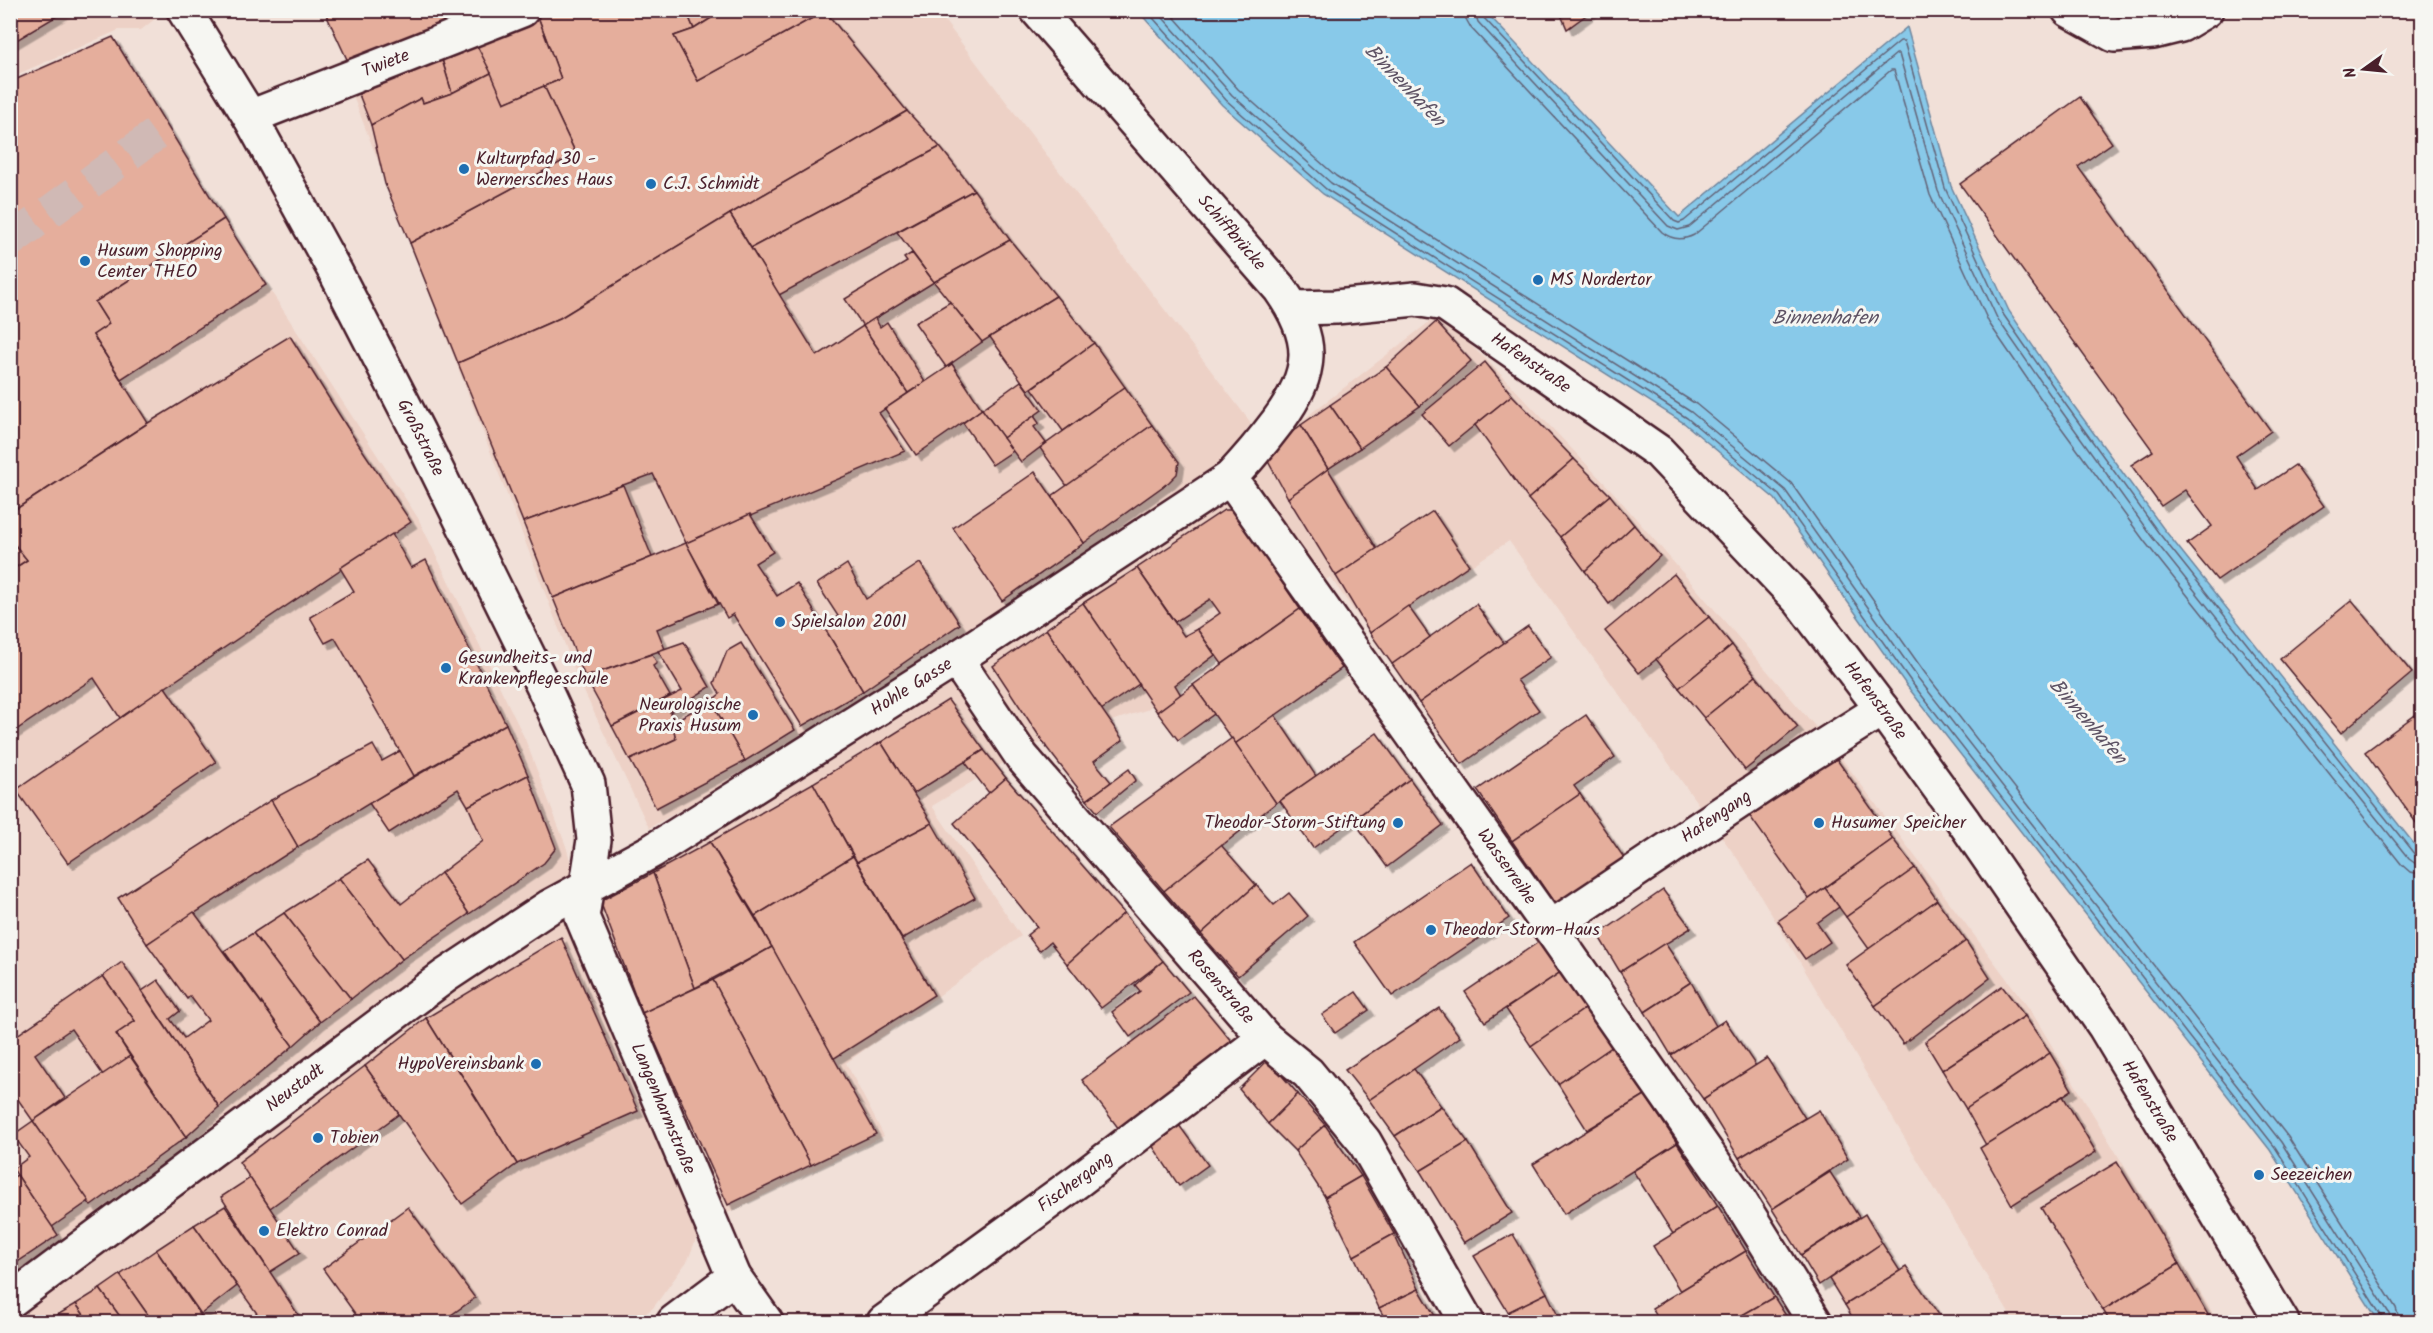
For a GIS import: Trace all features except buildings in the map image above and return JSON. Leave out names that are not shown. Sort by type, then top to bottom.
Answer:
[{"type":"street","name":"Großstraße","points":[[184,10],[250,117],[336,273],[418,432],[543,686],[588,784],[594,840],[587,887]]},
{"type":"street","name":"Twiete","points":[[250,117],[522,10]]},
{"type":"street","name":"Schiffbrücke","points":[[1037,10],[1280,289],[1293,308],[1304,335],[1306,366],[1300,388],[1255,451],[1230,478]]},
{"type":"street","points":[[2069,10],[2114,35],[2153,32],[2181,26],[2206,10]]},
{"type":"street","name":"Hafenstraße","points":[[1293,308],[1336,307],[1415,299],[1445,304],[1659,452],[1800,601],[1882,709],[2105,1027],[2282,1323]]},
{"type":"street","name":"Hohle Gasse","points":[[587,887],[652,851],[956,659],[1230,478]]},
{"type":"street","name":"Wasserreihe","points":[[1230,478],[1733,1190],[1815,1323]]},
{"type":"street","name":"Rosenstraße","points":[[956,659],[1022,757],[1265,1038],[1308,1073],[1364,1141],[1467,1323]]},
{"type":"street","name":"Hafengang","points":[[1550,928],[1882,709]]},
{"type":"street","name":"Langenharmstraße","points":[[587,887],[582,917],[734,1277],[766,1323]]},
{"type":"street","name":"Neustadt","points":[[10,1301],[445,976],[549,907],[587,887]]},
{"type":"street","name":"Fischergang","points":[[884,1323],[1079,1180],[1265,1038]]},
{"type":"street","points":[[674,1323],[734,1277]]},
{"type":"shaded area","points":[[158,10],[161,14],[141,30],[119,30],[11,77],[11,11]]},
{"type":"shaded area","points":[[324,11],[937,11],[1251,423],[1223,464],[948,655],[649,828],[579,681],[346,78],[352,70]]},
{"type":"shaded area","points":[[224,219],[418,518],[525,739],[566,846],[573,871],[666,858],[950,681],[1005,762],[932,806],[1021,936],[846,1063],[884,1136],[701,1226],[688,1260],[653,1308],[634,1322],[11,1322],[10,571],[148,423],[93,335]]},
{"type":"shaded area","points":[[1437,316],[1487,360],[1613,492],[1833,747],[2031,1011],[2218,1322],[2014,1322],[1744,868],[1509,541],[1370,633],[1330,577],[1146,710],[1036,745],[979,662],[1270,445]]},
{"type":"water","name":"Binnenhafen","points":[[1138,11],[1485,11],[1679,217],[1907,27],[1951,186],[2009,311],[2071,402],[2163,528],[2422,854],[2422,1322],[2379,1322],[2270,1150],[1907,686],[1775,499],[1684,423],[1323,194],[1222,105]]},
{"type":"tunnel","points":[[10,241],[167,126]]},
{"type":"place","name":"Kulturpfad 30 - Wernersches Haus","points":[[464,169]]},
{"type":"place","name":"C.J. Schmidt","points":[[651,184]]},
{"type":"place","name":"Husum Shopping Center THEO","points":[[85,261]]},
{"type":"place","name":"MS Nordertor","points":[[1538,280]]},
{"type":"place","name":"Spielsalon 2001","points":[[780,622]]},
{"type":"place","name":"Gesundheits- und Krankenpflegeschule","points":[[446,668]]},
{"type":"place","name":"Neurologische Praxis Husum","points":[[753,715]]},
{"type":"place","name":"Theodor-Storm-Stiftung","points":[[1398,823]]},
{"type":"place","name":"Husumer Speicher","points":[[1819,823]]},
{"type":"place","name":"Theodor-Storm-Haus","points":[[1431,930]]},
{"type":"place","name":"HypoVereinsbank","points":[[536,1064]]},
{"type":"place","name":"Tobien","points":[[318,1138]]},
{"type":"place","name":"Seezeichen","points":[[2259,1175]]},
{"type":"place","name":"Elektro Conrad","points":[[264,1231]]}]
